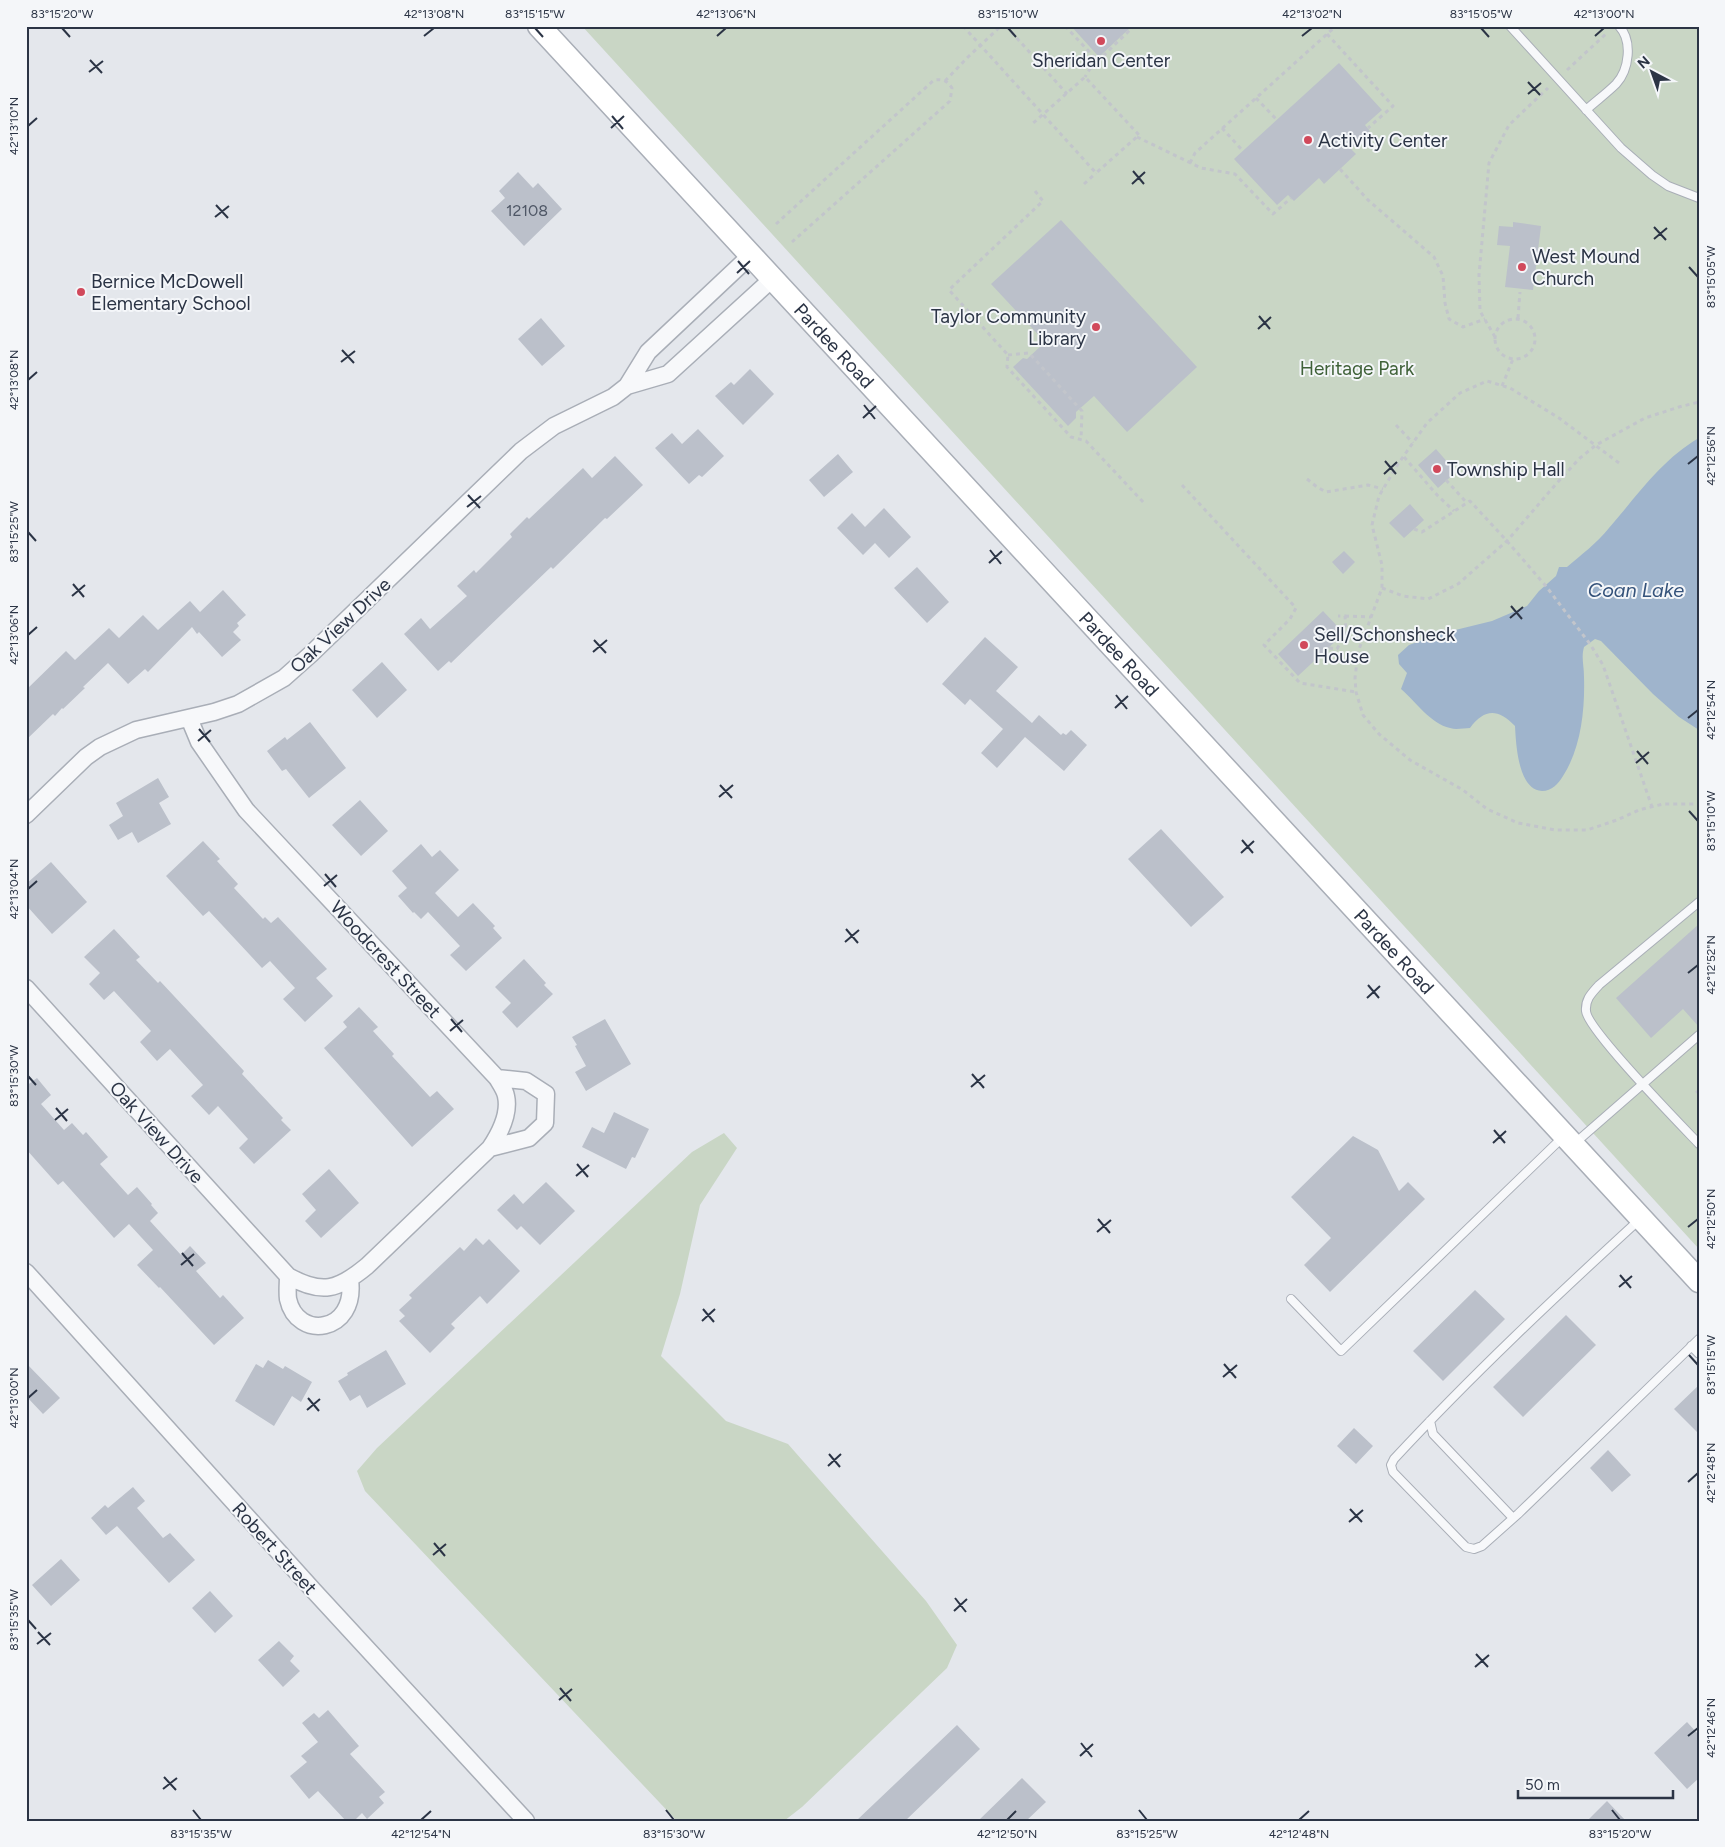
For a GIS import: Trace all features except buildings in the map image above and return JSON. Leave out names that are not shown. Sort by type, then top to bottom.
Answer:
[{"type":"main road","name":"Pardee Road","points":[[539,26],[1699,1281]]},
{"type":"street","name":"Oak View Drive","points":[[26,815],[86,756],[100,747],[136,730],[214,712],[238,704],[284,678],[521,451],[554,426],[613,397],[627,386],[648,352],[750,256]]},
{"type":"street","name":"Oak View Drive","points":[[627,386],[668,374],[772,280]]},
{"type":"street","name":"Woodcrest Street","points":[[189,718],[199,742],[246,810],[497,1078],[506,1096],[505,1116],[499,1134],[490,1148],[350,1280],[332,1288],[320,1287]]},
{"type":"street","name":"Oak View Drive","points":[[26,988],[288,1276],[309,1286],[320,1287]]},
{"type":"street","name":"Woodcrest Street","points":[[490,1148],[529,1138],[545,1123],[546,1094],[526,1081],[497,1078]]},
{"type":"street","name":"Robert Street","points":[[26,1272],[308,1584],[526,1821]]},
{"type":"street","points":[[288,1276],[288,1298],[291,1309],[298,1318],[308,1324],[319,1327],[332,1323],[346,1311],[351,1293],[350,1280]]},
{"type":"lane","points":[[1510,26],[1621,148],[1652,176],[1668,186],[1699,198]]},
{"type":"lane","points":[[1586,110],[1617,82],[1624,69],[1628,55],[1627,41],[1619,26]]},
{"type":"lane","points":[[1699,902],[1600,985],[1587,999],[1586,1013],[1600,1034],[1642,1083],[1699,1144]]},
{"type":"lane","points":[[1291,1299],[1341,1351],[1568,1141],[1602,1121],[1642,1083],[1699,1035]]},
{"type":"lane","points":[[1641,1219],[1539,1312],[1430,1421],[1394,1459],[1391,1464],[1393,1472],[1466,1547],[1474,1549],[1482,1546],[1699,1339]]},
{"type":"lane","points":[[1691,1346],[1699,1354]]},
{"type":"lane","points":[[1430,1421],[1433,1434],[1513,1518]]},
{"type":"path","points":[[963,26],[1096,173]]},
{"type":"path","points":[[945,81],[980,45],[1002,26]]},
{"type":"path","points":[[1006,26],[1066,94]]},
{"type":"path","points":[[1065,26],[1096,59]]},
{"type":"path","points":[[1031,125],[1085,78],[1096,59],[1102,57],[1134,26]]},
{"type":"path","points":[[1190,163],[1195,153],[1336,26]]},
{"type":"path","points":[[1495,336],[1480,311],[1479,275],[1489,163],[1509,125],[1614,26]]},
{"type":"path","points":[[1327,34],[1393,106],[1368,128]]},
{"type":"path","points":[[1084,184],[1139,135],[1085,78]]},
{"type":"path","points":[[776,224],[934,80],[942,79],[952,88],[950,101],[792,242]]},
{"type":"path","points":[[1256,98],[1277,120]]},
{"type":"path","points":[[1222,128],[1243,151]]},
{"type":"path","points":[[1136,137],[1201,168],[1235,174],[1273,214],[1291,198]]},
{"type":"path","points":[[1340,169],[1368,200],[1434,257],[1443,276],[1445,304],[1449,319],[1463,326],[1485,319]]},
{"type":"path","points":[[1035,191],[1043,201],[948,290],[1008,355],[1007,367],[1072,437],[1086,441],[1144,503]]},
{"type":"path","points":[[1518,318],[1520,292]]},
{"type":"path","points":[[1518,318],[1526,320],[1532,326],[1536,341],[1534,349],[1528,355],[1521,359],[1513,359],[1505,357],[1499,352],[1495,336],[1497,329],[1502,323],[1509,319],[1518,318]]},
{"type":"path","points":[[1008,355],[1029,353],[1082,411],[1081,439]]},
{"type":"path","points":[[1502,386],[1513,359]]},
{"type":"path","points":[[1619,463],[1559,418],[1510,388],[1487,381],[1460,393],[1427,423],[1379,496],[1372,525],[1382,565],[1382,588],[1358,652],[1355,678],[1356,692],[1363,715],[1379,734],[1410,760],[1463,790],[1487,809],[1518,823],[1555,830],[1587,830],[1663,804],[1699,804]]},
{"type":"path","points":[[1382,588],[1404,596],[1428,599],[1458,584],[1507,541],[1580,458],[1596,445],[1645,418],[1679,406],[1699,402]]},
{"type":"path","points":[[1396,425],[1413,443]]},
{"type":"path","points":[[1404,457],[1438,496],[1454,511]]},
{"type":"path","points":[[1307,478],[1326,492],[1368,485],[1383,489]]},
{"type":"path","points":[[1446,480],[1468,503]]},
{"type":"path","points":[[1182,485],[1296,608],[1290,619],[1264,646],[1300,683],[1356,692]]},
{"type":"path","points":[[1414,529],[1422,532],[1470,501],[1545,585],[1590,644],[1603,665],[1652,807]]},
{"type":"path","points":[[1338,616],[1371,617]]},
{"type":"path","points":[[1329,648],[1337,649],[1346,632],[1345,616]]},
{"type":"path","points":[[1699,1090],[1696,1093],[1699,1094]]},
{"type":"green space","name":"Heritage Park","points":[[582,26],[1699,26],[1699,1249]]},
{"type":"green space","points":[[724,1133],[737,1148],[700,1205],[680,1294],[661,1356],[726,1421],[788,1444],[926,1601],[957,1645],[947,1668],[802,1807],[784,1821],[677,1821],[365,1491],[357,1471],[377,1448],[692,1152]]},
{"type":"water","name":"Coan Lake","points":[[1699,438],[1699,730],[1679,717],[1653,694],[1601,641],[1595,639],[1584,647],[1583,651],[1583,715],[1574,753],[1559,782],[1552,788],[1542,791],[1534,789],[1523,775],[1516,744],[1515,726],[1509,720],[1492,713],[1481,717],[1470,728],[1457,729],[1443,726],[1430,717],[1401,689],[1407,673],[1399,664],[1398,655],[1409,645],[1439,634],[1492,621],[1527,606],[1539,591],[1556,576],[1559,567],[1567,567],[1594,544],[1662,467],[1673,456]]},
{"type":"place","name":"Sheridan Center","points":[[1101,41]]},
{"type":"place","name":"Activity Center","points":[[1308,140]]},
{"type":"place","name":"West Mound Church","points":[[1522,267]]},
{"type":"place","name":"Bernice McDowell Elementary School","points":[[81,292]]},
{"type":"place","name":"Taylor Community Library","points":[[1096,327]]},
{"type":"place","name":"Township Hall","points":[[1437,469]]},
{"type":"place","name":"Sell/Schonsheck House","points":[[1304,645]]}]
